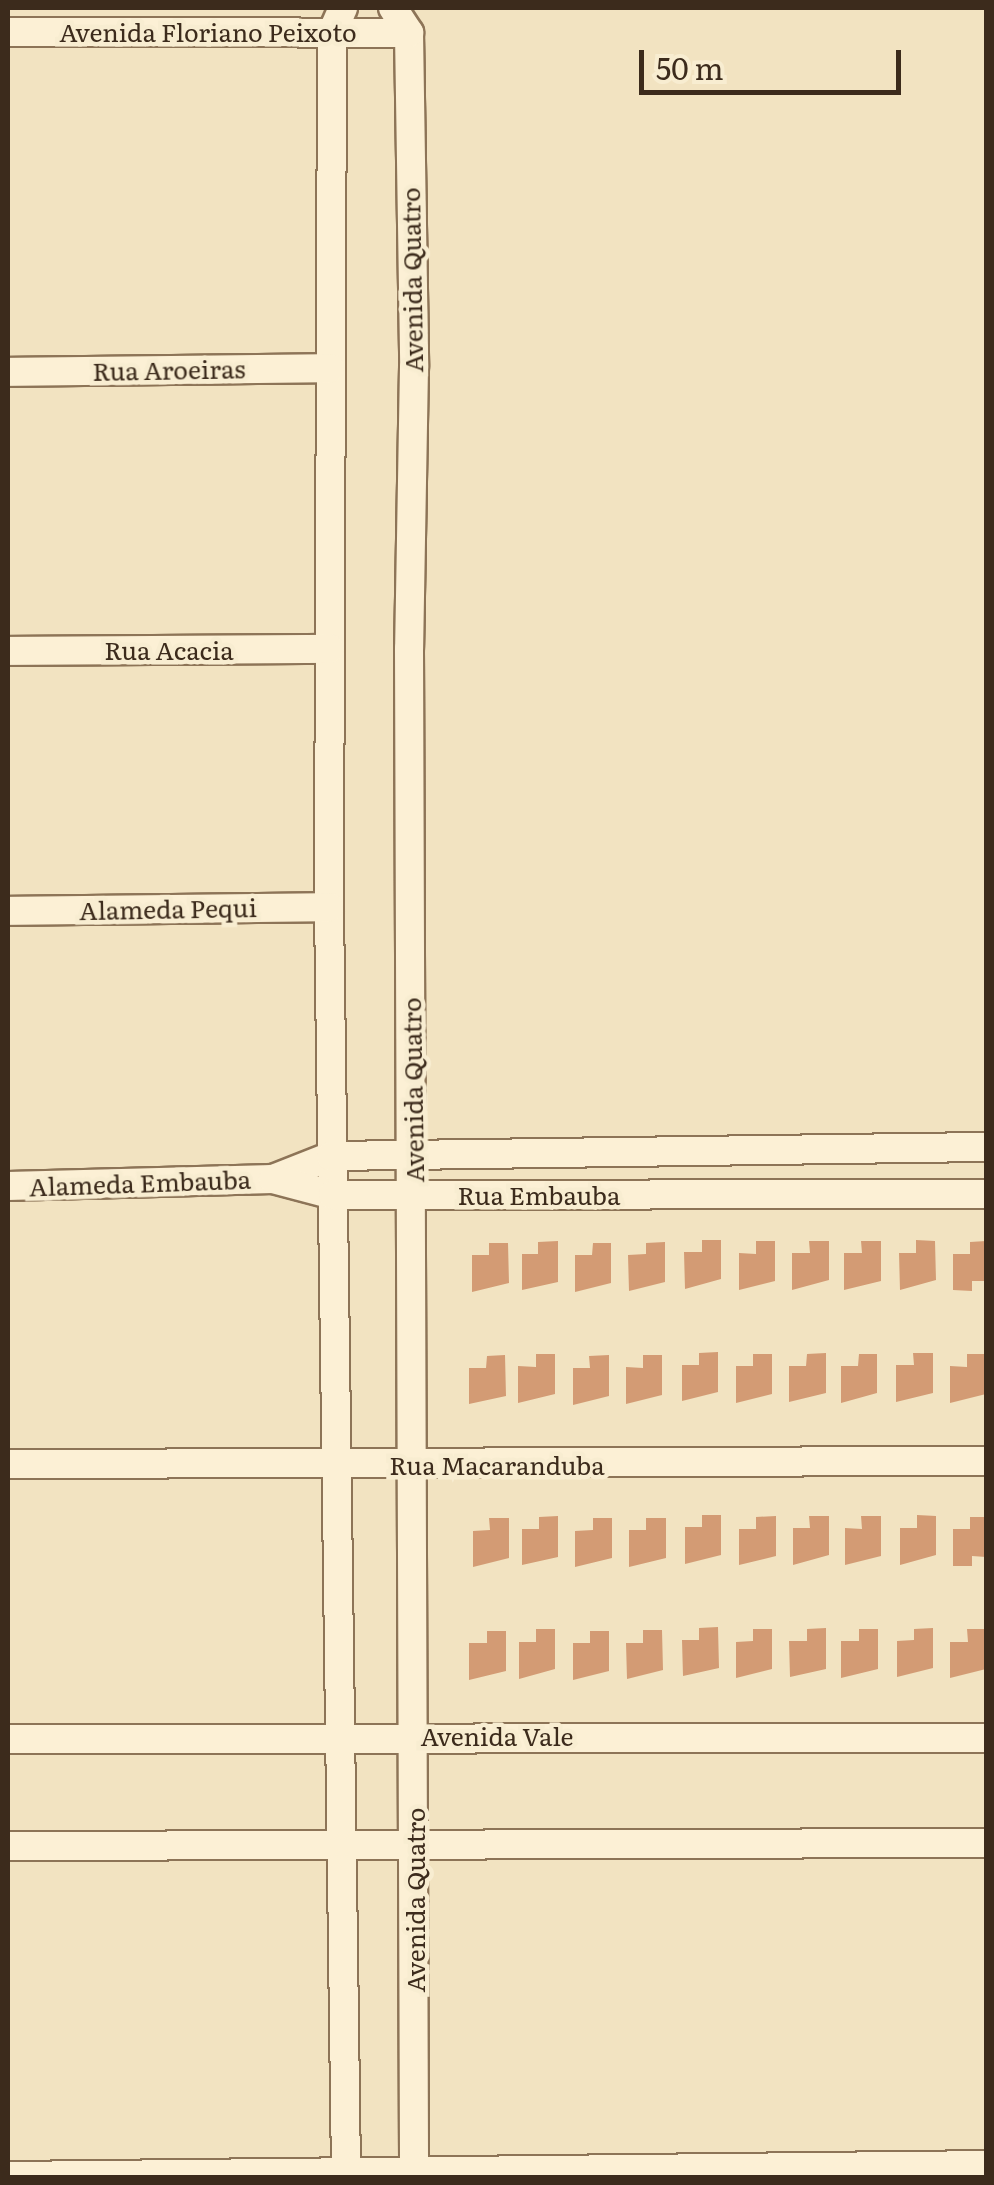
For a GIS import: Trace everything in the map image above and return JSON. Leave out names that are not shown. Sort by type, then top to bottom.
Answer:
[{"type":"street","points":[[393,8],[408,33]]},
{"type":"street","points":[[338,20],[330,368],[329,907],[338,1465],[336,1736],[346,2176]]},
{"type":"street","name":"Avenida Floriano Peixoto","points":[[8,32],[338,20],[408,33]]},
{"type":"street","name":"Avenida Quatro","points":[[408,33],[416,1466],[414,2174]]},
{"type":"street","name":"Rua Aroeiras","points":[[8,372],[330,368]]},
{"type":"street","name":"Rua Acacia","points":[[8,650],[330,648]]},
{"type":"street","name":"Alameda Pequi","points":[[8,912],[329,907]]},
{"type":"street","name":"Rua Embauba","points":[[272,1179],[331,1156],[986,1147]]},
{"type":"street","name":"Rua Embauba","points":[[272,1179],[333,1195],[986,1194]]},
{"type":"street","name":"Alameda Embauba","points":[[8,1186],[272,1179]]},
{"type":"street","name":"Rua Macaranduba","points":[[8,1464],[416,1466],[986,1461]]},
{"type":"street","name":"Avenida Vale","points":[[8,1738],[986,1738]]},
{"type":"street","points":[[8,1846],[986,1843]]},
{"type":"street","points":[[8,2176],[346,2176],[986,2165]]},
{"type":"building","points":[[702,1240],[721,1240],[721,1279],[685,1289],[684,1252],[702,1252]]},
{"type":"building","points":[[916,1240],[935,1241],[936,1280],[900,1290],[899,1253],[916,1253]]},
{"type":"building","points":[[558,1241],[558,1282],[522,1290],[522,1254],[538,1254],[538,1242]]},
{"type":"building","points":[[756,1241],[775,1241],[775,1281],[739,1290],[739,1253],[756,1254]]},
{"type":"building","points":[[809,1241],[829,1241],[829,1280],[792,1290],[792,1253],[810,1253]]},
{"type":"building","points":[[861,1241],[881,1241],[881,1281],[844,1290],[844,1253],[862,1253]]},
{"type":"building","points":[[986,1241],[986,1281],[972,1281],[972,1291],[953,1290],[953,1254],[970,1254],[970,1242]]},
{"type":"building","points":[[665,1242],[665,1282],[629,1291],[628,1255],[646,1254],[646,1243]]},
{"type":"building","points":[[489,1243],[508,1243],[509,1283],[472,1292],[472,1255],[489,1255]]},
{"type":"building","points":[[593,1243],[611,1243],[611,1283],[575,1292],[575,1255],[592,1255]]},
{"type":"building","points":[[718,1352],[718,1392],[682,1401],[682,1365],[699,1365],[699,1353]]},
{"type":"building","points":[[826,1353],[826,1393],[789,1402],[789,1366],[806,1366],[807,1354]]},
{"type":"building","points":[[913,1353],[933,1353],[933,1393],[896,1402],[896,1365],[914,1365]]},
{"type":"building","points":[[536,1354],[555,1354],[555,1394],[518,1403],[518,1366],[536,1367]]},
{"type":"building","points":[[753,1354],[772,1354],[772,1394],[736,1403],[736,1366],[753,1366]]},
{"type":"building","points":[[859,1354],[877,1354],[877,1393],[841,1403],[841,1366],[858,1366]]},
{"type":"building","points":[[967,1354],[986,1354],[986,1394],[950,1403],[950,1366],[967,1367]]},
{"type":"building","points":[[505,1355],[506,1396],[469,1404],[469,1368],[486,1368],[487,1356]]},
{"type":"building","points":[[609,1355],[609,1396],[573,1405],[573,1368],[590,1368],[589,1356]]},
{"type":"building","points":[[643,1355],[662,1355],[662,1395],[626,1404],[626,1367],[643,1368]]},
{"type":"building","points":[[702,1515],[721,1515],[721,1555],[685,1564],[685,1527],[702,1527]]},
{"type":"building","points":[[917,1515],[936,1516],[936,1555],[900,1565],[900,1528],[917,1528]]},
{"type":"building","points":[[558,1516],[558,1557],[522,1565],[522,1529],[539,1529],[539,1517]]},
{"type":"building","points":[[776,1516],[776,1556],[739,1565],[739,1529],[756,1529],[756,1517]]},
{"type":"building","points":[[809,1516],[829,1516],[829,1555],[793,1565],[793,1528],[810,1528]]},
{"type":"building","points":[[861,1516],[881,1516],[881,1556],[845,1565],[845,1528],[862,1529]]},
{"type":"building","points":[[970,1517],[986,1517],[986,1557],[972,1556],[972,1566],[953,1566],[953,1529],[970,1529]]},
{"type":"building","points":[[489,1518],[509,1518],[509,1558],[473,1567],[473,1531],[490,1530]]},
{"type":"building","points":[[593,1518],[612,1518],[612,1558],[575,1567],[575,1531],[593,1530]]},
{"type":"building","points":[[646,1518],[666,1518],[666,1558],[629,1567],[629,1530],[646,1530]]},
{"type":"building","points":[[718,1627],[719,1668],[683,1676],[682,1640],[699,1640],[699,1628]]},
{"type":"building","points":[[826,1628],[826,1669],[790,1677],[789,1641],[807,1641],[807,1629]]},
{"type":"building","points":[[933,1628],[933,1668],[897,1677],[897,1641],[914,1640],[914,1629]]},
{"type":"building","points":[[536,1629],[555,1629],[555,1669],[519,1679],[519,1642],[536,1642]]},
{"type":"building","points":[[753,1629],[772,1629],[772,1669],[736,1678],[736,1642],[753,1641]]},
{"type":"building","points":[[859,1629],[878,1629],[878,1669],[841,1678],[841,1641],[859,1641]]},
{"type":"building","points":[[967,1629],[986,1629],[986,1669],[950,1678],[950,1642],[968,1642]]},
{"type":"building","points":[[643,1630],[662,1630],[663,1670],[627,1679],[626,1643],[643,1643]]},
{"type":"building","points":[[487,1631],[506,1631],[506,1671],[469,1680],[469,1643],[487,1643]]},
{"type":"building","points":[[590,1631],[609,1631],[609,1671],[573,1680],[573,1643],[590,1643]]}]
